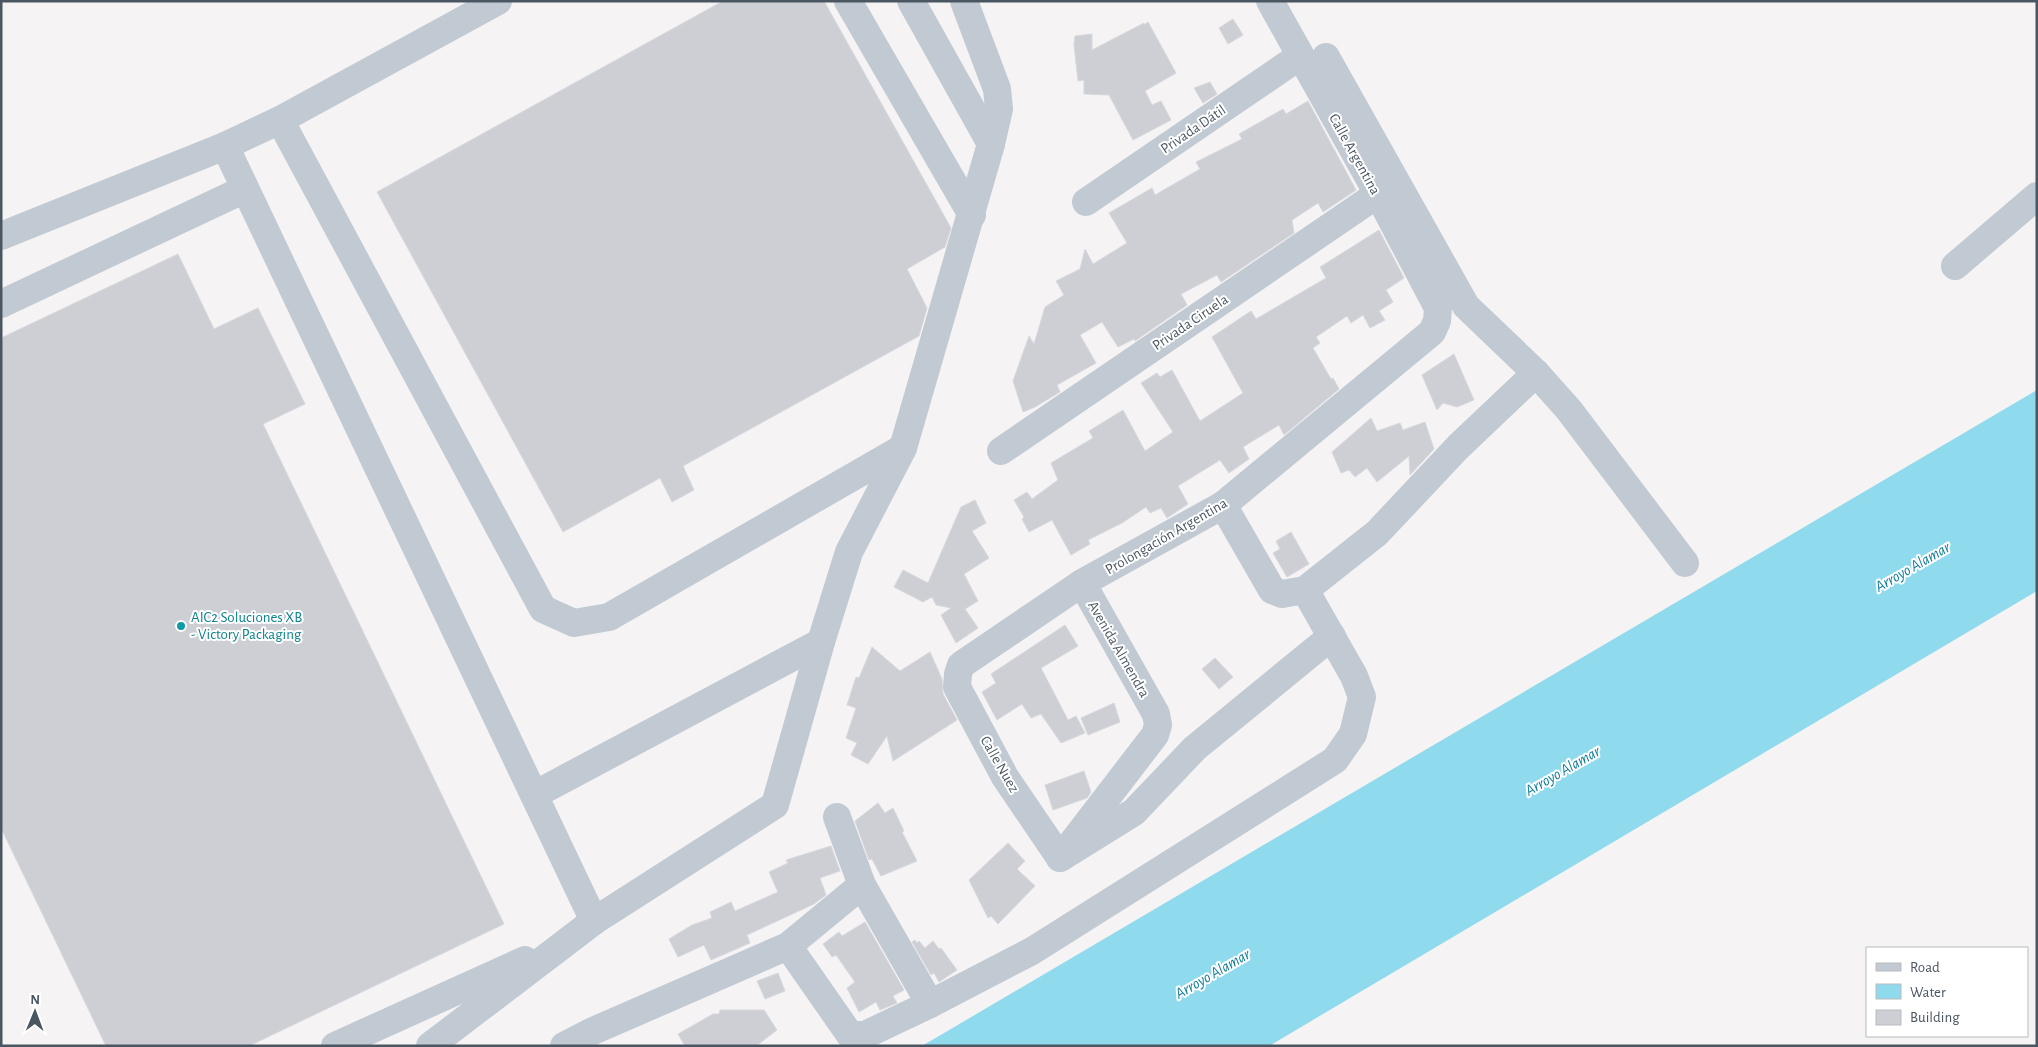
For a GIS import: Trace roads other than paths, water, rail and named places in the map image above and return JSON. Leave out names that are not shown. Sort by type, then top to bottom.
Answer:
[{"type":"street","points":[[1,236],[225,146],[280,120],[498,1]]},
{"type":"street","points":[[848,1],[972,215]]},
{"type":"street","points":[[912,1],[991,144]]},
{"type":"street","points":[[430,1046],[594,921],[775,805],[821,642],[849,552],[902,448],[972,215],[991,144],[999,109],[997,89],[964,1]]},
{"type":"street","name":"Calle Argentina","points":[[1270,1],[1313,57],[1437,314]]},
{"type":"street","points":[[1313,57],[1466,306],[1536,373],[1569,410],[1684,563]]},
{"type":"street","name":"Privada Dátil","points":[[1086,202],[1313,57]]},
{"type":"street","points":[[280,120],[543,609],[574,623],[609,617],[902,448]]},
{"type":"street","points":[[225,146],[594,921]]},
{"type":"street","points":[[1,304],[246,189]]},
{"type":"street","name":"Privada Ciruela","points":[[1002,450],[1378,194]]},
{"type":"street","points":[[1955,266],[2037,196]]},
{"type":"street","points":[[1437,314],[1466,306]]},
{"type":"street","name":"Prolongación Argentina","points":[[961,665],[1082,583],[1223,505],[1432,332],[1437,314]]},
{"type":"street","points":[[1223,505],[1272,590],[1293,592],[1376,533],[1458,448],[1536,373]]},
{"type":"street","name":"Avenida Almendra","points":[[1060,858],[1155,735],[1158,725],[1156,714],[1082,583]]},
{"type":"street","points":[[788,946],[850,1035],[865,1035],[930,1004],[1032,951],[1335,760],[1353,734],[1362,697],[1354,676],[1332,636],[1293,592]]},
{"type":"street","points":[[1060,858],[1134,812],[1195,748],[1332,636]]},
{"type":"street","points":[[534,794],[821,642]]},
{"type":"street","name":"Calle Nuez","points":[[961,665],[957,687],[1005,777],[1060,858]]},
{"type":"street","points":[[836,817],[862,885],[930,1004]]},
{"type":"street","points":[[564,1046],[593,1031],[788,946],[862,885]]},
{"type":"street","points":[[335,1046],[570,940]]},
{"type":"water","name":"Arroyo Alamar","points":[[2037,390],[2037,591],[1269,1046],[922,1046]]},
{"type":"place","name":"AIC2 Soluciones XB - Victory Packaging","points":[[181,626]]}]
